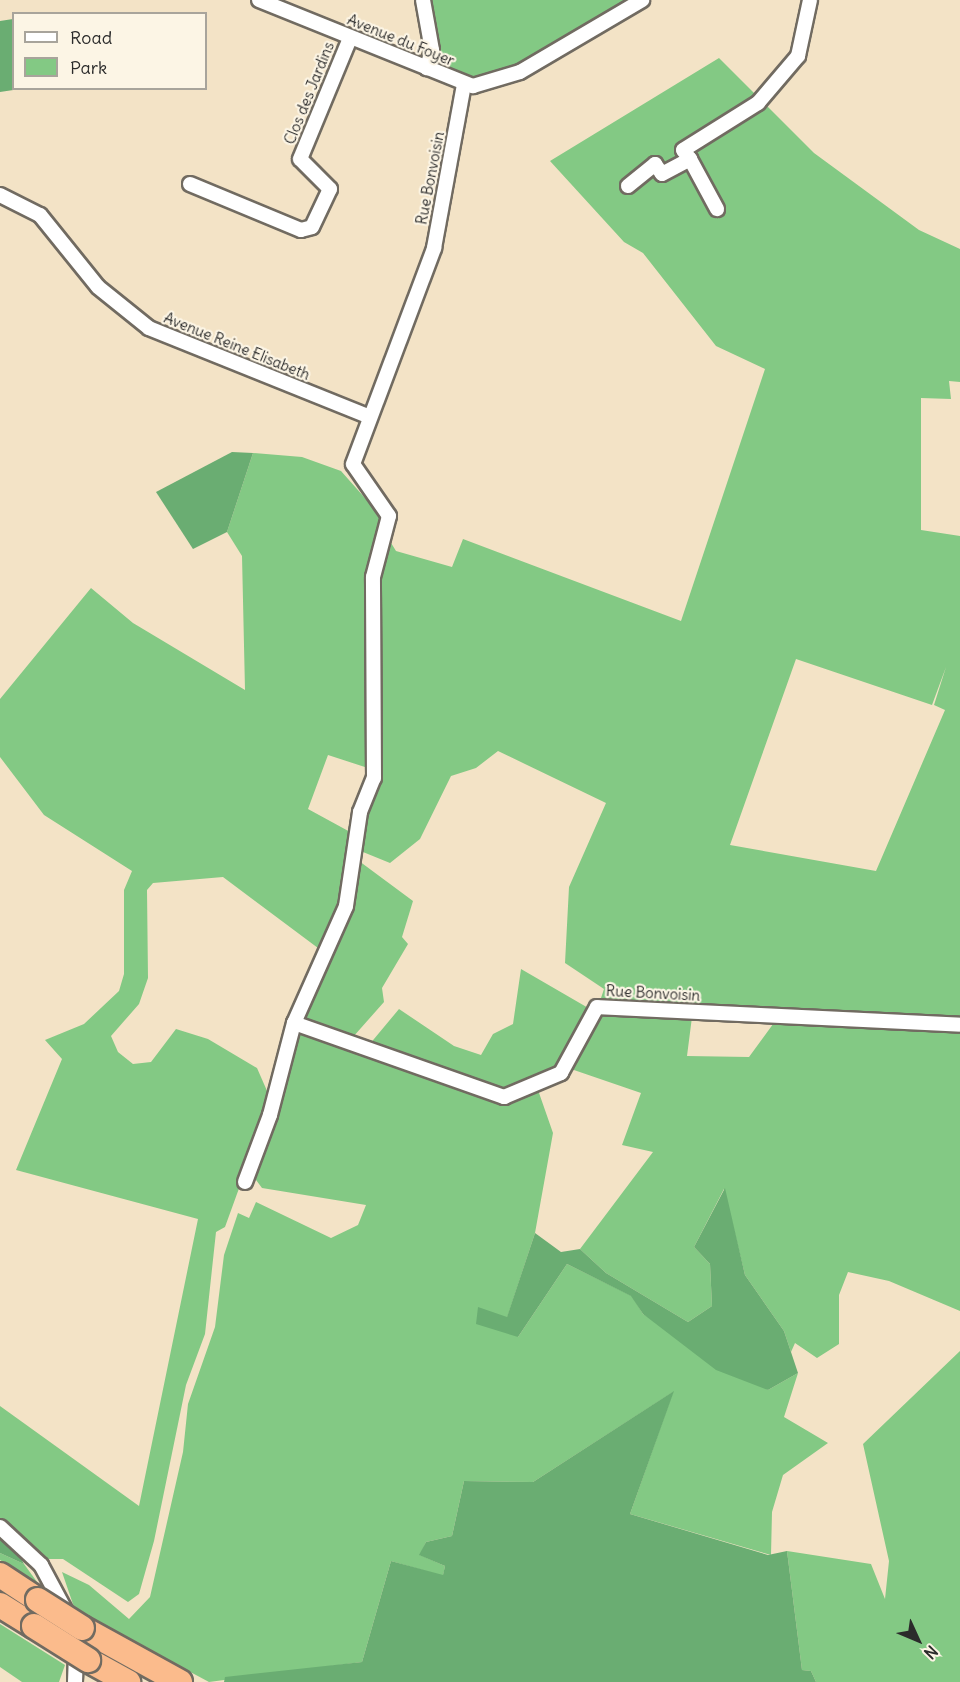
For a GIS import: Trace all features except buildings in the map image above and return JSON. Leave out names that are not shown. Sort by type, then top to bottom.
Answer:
[{"type":"highway","points":[[0,1575],[82,1628],[180,1682]]},
{"type":"highway","points":[[0,1605],[128,1682]]},
{"type":"street","name":"Avenue du Foyer","points":[[259,0],[465,84]]},
{"type":"street","points":[[423,0],[432,50],[427,68]]},
{"type":"street","points":[[465,84],[486,85],[520,72],[642,0]]},
{"type":"street","points":[[717,209],[683,150],[758,103],[786,72],[804,45],[810,0]]},
{"type":"street","name":"Clos des Jardins","points":[[190,184],[301,230],[312,227],[330,189],[300,159],[350,38]]},
{"type":"street","name":"Rue Bonvoisin","points":[[465,84],[434,248],[368,416],[353,464],[389,516],[373,577],[374,778],[360,813],[346,906],[294,1023],[504,1097],[561,1073],[597,1006],[960,1025]]},
{"type":"street","points":[[628,186],[655,164],[662,174],[690,159]]},
{"type":"street","name":"Avenue Reine Elisabeth","points":[[0,195],[40,215],[98,287],[149,328],[368,416]]},
{"type":"street","points":[[245,1182],[270,1115],[294,1023]]},
{"type":"street","points":[[0,1527],[41,1565],[63,1600],[76,1638],[75,1682]]},
{"type":"green space","points":[[427,0],[625,0],[507,73],[479,80],[455,74],[439,58]]},
{"type":"green space","points":[[12,19],[13,90],[0,92],[0,21]]},
{"type":"green space","points":[[719,58],[814,153],[919,230],[960,249],[960,382],[949,381],[951,399],[921,398],[921,530],[960,536],[960,1022],[599,1004],[604,989],[565,963],[569,887],[606,803],[498,751],[476,768],[451,776],[420,839],[390,863],[363,852],[359,843],[375,788],[381,675],[376,582],[388,538],[396,551],[452,567],[463,539],[681,621],[765,369],[716,346],[643,253],[624,242],[550,161]],"holes":[[[796,659],[932,705],[946,667],[934,705],[945,710],[876,871],[730,845]]]},
{"type":"green space","points":[[232,452],[253,453],[227,532],[193,549],[156,492]]},
{"type":"green space","points":[[253,453],[302,457],[341,471],[380,515],[381,533],[366,584],[371,631],[371,769],[328,755],[308,809],[352,833],[341,911],[322,951],[223,877],[153,883],[147,890],[148,978],[139,1004],[111,1036],[118,1052],[133,1064],[151,1062],[176,1029],[208,1039],[257,1068],[271,1100],[225,1227],[216,1232],[205,1334],[186,1385],[154,1541],[139,1594],[128,1602],[63,1559],[43,1559],[0,1519],[0,1406],[139,1506],[198,1219],[16,1170],[62,1059],[45,1040],[84,1024],[119,991],[124,974],[124,890],[132,871],[44,815],[0,757],[0,699],[91,588],[133,623],[245,690],[242,556],[227,532]]},
{"type":"green space","points":[[359,861],[413,901],[402,937],[408,944],[382,988],[384,1002],[353,1037],[299,1022]]},
{"type":"green space","points":[[521,969],[590,1009],[560,1070],[501,1094],[369,1045],[399,1009],[454,1046],[481,1055],[493,1034],[513,1024]]},
{"type":"green space","points":[[608,1013],[692,1017],[687,1056],[749,1057],[776,1020],[960,1031],[960,1311],[889,1281],[848,1272],[839,1295],[839,1344],[817,1358],[795,1343],[791,1352],[784,1331],[745,1275],[724,1189],[694,1247],[710,1264],[712,1306],[688,1322],[606,1273],[580,1249],[653,1152],[622,1145],[641,1093],[571,1069],[596,1017]]},
{"type":"green space","points":[[297,1028],[505,1101],[538,1090],[553,1133],[535,1233],[507,1318],[518,1337],[567,1264],[632,1296],[643,1314],[768,1390],[798,1373],[784,1417],[828,1443],[783,1475],[772,1512],[771,1555],[630,1514],[673,1392],[533,1482],[464,1481],[452,1536],[426,1542],[420,1555],[445,1566],[443,1576],[391,1561],[362,1662],[209,1682],[75,1610],[62,1572],[89,1585],[129,1619],[150,1597],[183,1452],[188,1404],[215,1327],[224,1255],[238,1213],[249,1218],[256,1202],[331,1238],[358,1225],[366,1205],[262,1188],[253,1176]]},
{"type":"green space","points":[[725,1188],[745,1275],[784,1331],[798,1373],[768,1390],[716,1370],[643,1314],[631,1296],[567,1264],[518,1337],[476,1324],[478,1307],[507,1317],[535,1233],[561,1252],[580,1249],[606,1273],[688,1322],[712,1306],[710,1264],[694,1247]]},
{"type":"green space","points":[[960,1351],[960,1682],[816,1682],[811,1671],[802,1670],[787,1551],[871,1564],[885,1599],[889,1561],[863,1444]]},
{"type":"green space","points":[[674,1391],[630,1514],[768,1555],[787,1551],[802,1670],[811,1671],[816,1682],[224,1682],[225,1677],[362,1662],[391,1561],[443,1575],[445,1566],[419,1555],[426,1542],[452,1536],[464,1481],[533,1482]]},
{"type":"green space","points":[[0,1537],[17,1551],[24,1564],[0,1553]]},
{"type":"green space","points":[[0,1553],[24,1564],[40,1586],[0,1560]]},
{"type":"green space","points":[[0,1624],[65,1665],[59,1682],[22,1682],[0,1667]]}]
